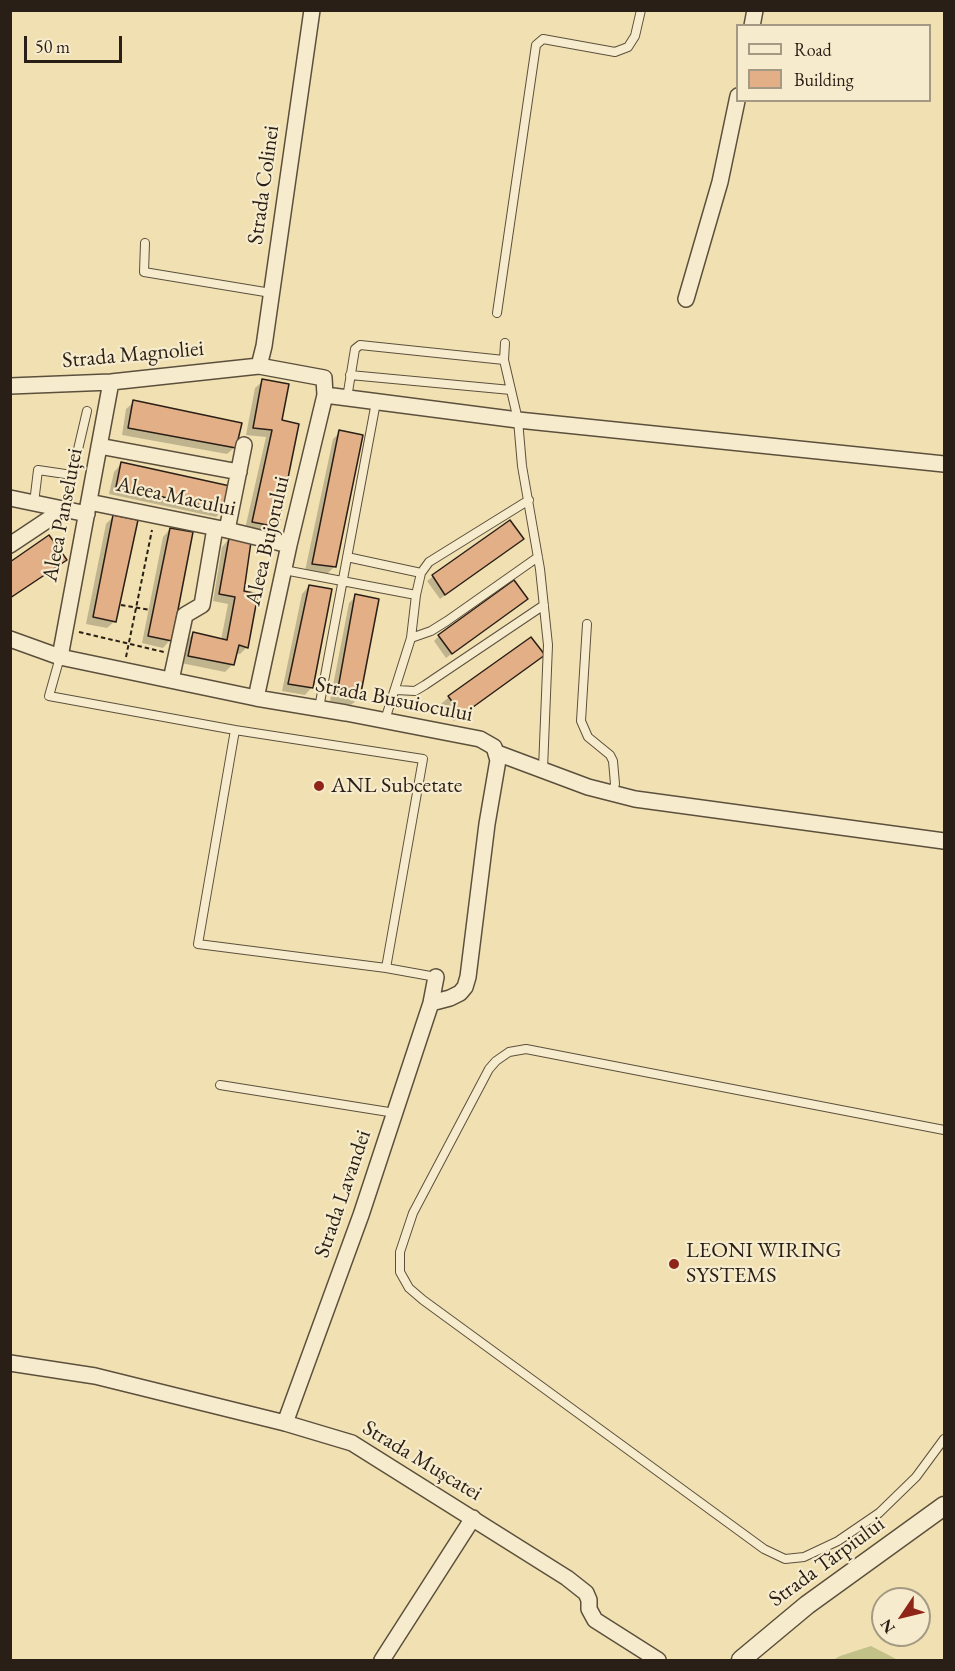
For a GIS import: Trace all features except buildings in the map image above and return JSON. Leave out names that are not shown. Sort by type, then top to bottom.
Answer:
[{"type":"street","name":"Strada Colinei","points":[[259,366],[312,10]]},
{"type":"street","points":[[686,299],[720,182],[737,102]]},
{"type":"street","name":"Strada Magnoliei","points":[[10,386],[111,382],[259,366],[324,378],[325,395]]},
{"type":"street","name":"Aleea Panseluței","points":[[60,657],[111,382]]},
{"type":"street","points":[[325,395],[518,420],[945,464]]},
{"type":"street","name":"Aleea Bujorului","points":[[256,698],[325,395]]},
{"type":"street","points":[[171,680],[185,615],[202,605],[221,529],[239,472],[244,445]]},
{"type":"street","points":[[99,446],[239,472]]},
{"type":"street","name":"Aleea Macului","points":[[10,498],[64,509],[88,508],[156,516],[289,545]]},
{"type":"street","points":[[10,545],[64,509]]},
{"type":"street","name":"Strada Busuiocului","points":[[10,639],[60,657],[256,698],[480,739],[494,747],[497,753],[588,787],[635,799],[944,837]]},
{"type":"street","points":[[431,1003],[460,993],[468,977],[497,753]]},
{"type":"street","name":"Strada Lavandei","points":[[285,1423],[361,1215],[431,1003],[436,977]]},
{"type":"street","name":"Strada Mușcatei","points":[[10,1363],[95,1377],[285,1423],[352,1443],[567,1578],[586,1593],[589,1610],[595,1620],[658,1660]]},
{"type":"street","name":"Strada Tărpiului","points":[[741,1660],[807,1605],[945,1506]]},
{"type":"street","points":[[382,1660],[473,1518]]},
{"type":"lane","points":[[497,313],[536,45],[543,39],[615,52],[628,47],[635,36],[641,10]]},
{"type":"lane","points":[[145,243],[144,272],[271,293]]},
{"type":"lane","points":[[505,343],[504,360],[518,420],[522,466],[538,557],[548,645],[543,769]]},
{"type":"lane","points":[[347,398],[355,349],[360,345],[504,360]]},
{"type":"lane","points":[[350,375],[511,390]]},
{"type":"lane","points":[[319,708],[376,402]]},
{"type":"lane","points":[[34,502],[38,470],[72,475],[87,411]]},
{"type":"lane","points":[[385,720],[411,638],[421,573],[429,562],[529,500]]},
{"type":"lane","points":[[347,557],[421,573]]},
{"type":"lane","points":[[411,638],[431,631],[447,621],[538,557]]},
{"type":"lane","points":[[284,570],[416,595]]},
{"type":"lane","points":[[396,690],[415,691],[544,604]]},
{"type":"lane","points":[[587,624],[581,721],[588,737],[610,755],[613,761],[615,784],[612,793]]},
{"type":"lane","points":[[60,657],[49,696],[235,730],[423,759],[386,968]]},
{"type":"lane","points":[[235,730],[198,944],[386,968],[436,977]]},
{"type":"lane","points":[[945,1130],[526,1049],[509,1052],[496,1060],[489,1069],[413,1213],[400,1252],[400,1272],[409,1288],[423,1300],[764,1548],[785,1559],[804,1557],[837,1541],[879,1513],[916,1477],[945,1438]]},
{"type":"lane","points":[[220,1085],[395,1113]]},
{"type":"path","points":[[123,670],[156,516]]},
{"type":"path","points":[[121,605],[150,610]]},
{"type":"path","points":[[65,629],[176,654]]},
{"type":"shaded area","points":[[871,1646],[898,1660],[833,1660]]},
{"type":"place","name":"ANL Subcetate","points":[[319,786]]},
{"type":"place","name":"LEONI WIRING SYSTEMS","points":[[674,1264]]}]
